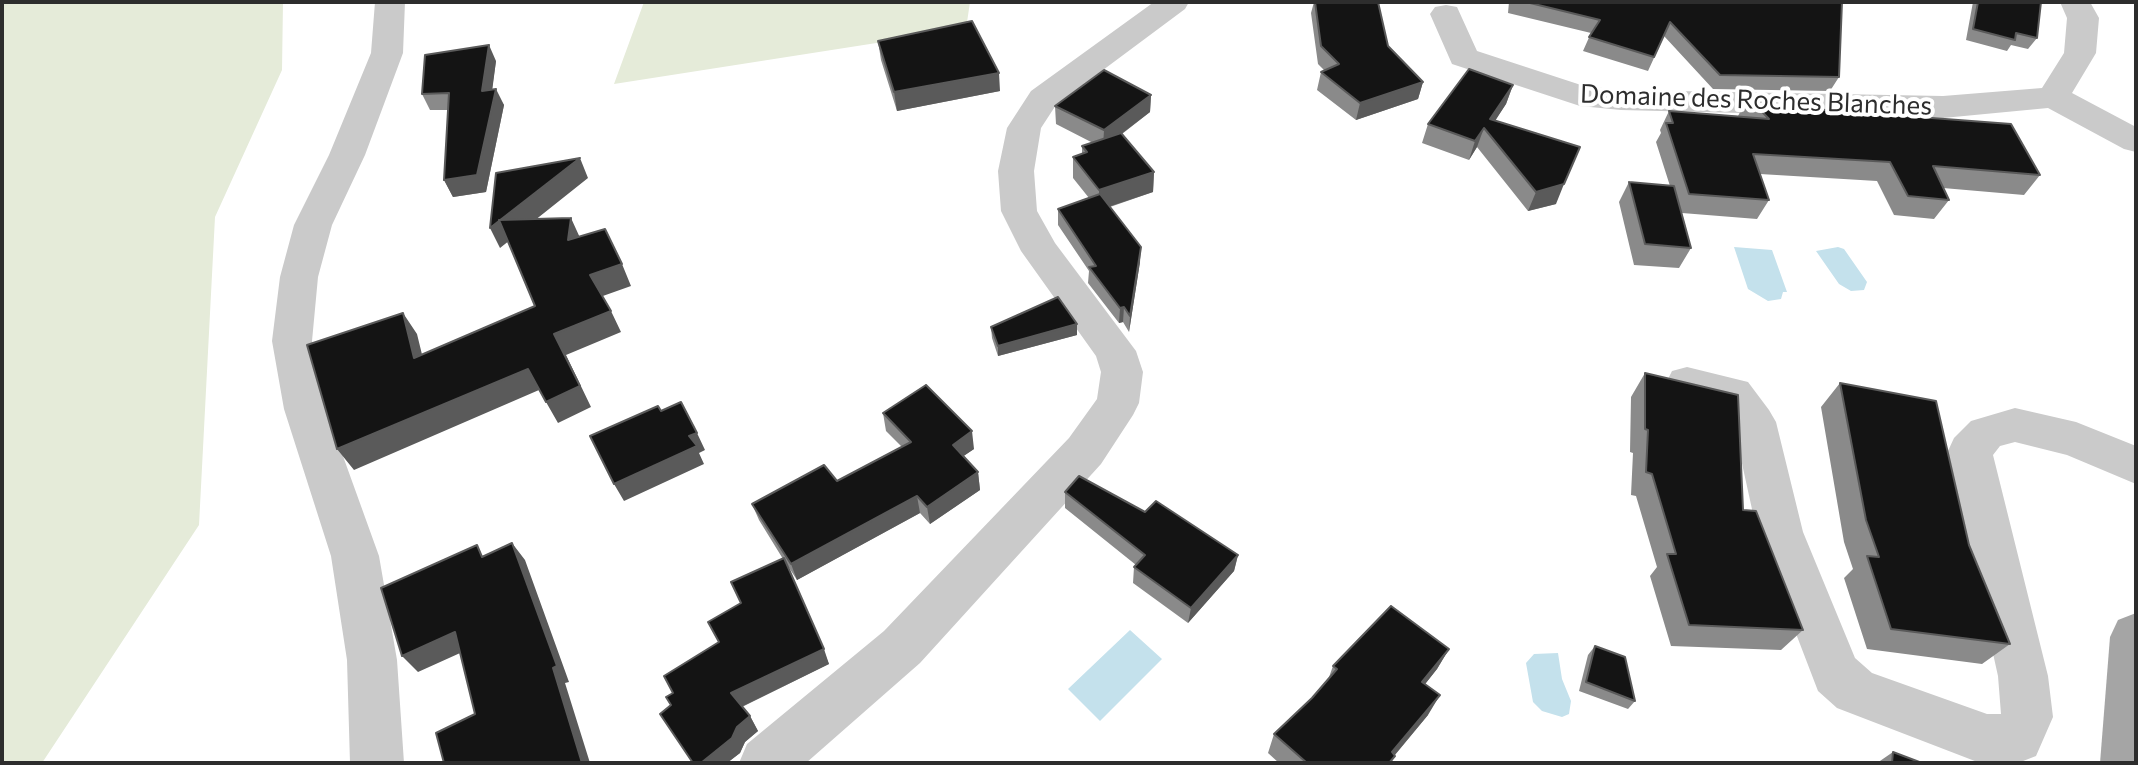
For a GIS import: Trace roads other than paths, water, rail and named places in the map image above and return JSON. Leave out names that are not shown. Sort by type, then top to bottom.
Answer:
[{"type":"main road","points":[[2128,763],[2136,637]]},
{"type":"street","points":[[377,763],[372,660],[355,556],[305,409],[292,341],[299,277],[313,225],[347,155],[387,53],[390,2]]},
{"type":"street","points":[[766,763],[902,647],[1085,451],[1118,403],[1122,372],[1115,351],[1040,251],[1019,211],[1016,171],[1024,128],[1043,98],[1174,2]]},
{"type":"street","points":[[2075,2],[2083,18],[2080,53],[2053,97],[2136,141]]},
{"type":"street","name":"Domaine des Roches Blanches","points":[[1446,14],[1463,57],[1580,96],[1621,100],[1943,107],[2053,97]]},
{"type":"street","points":[[1677,381],[1733,394],[1754,422],[1780,532],[1836,674],[1855,691],[1987,740],[2017,738],[2027,717],[2023,676],[1970,451],[1986,433],[2015,425],[2076,440],[2136,466]]},
{"type":"water","points":[[1734,247],[1772,250],[1787,292],[1783,292],[1781,299],[1768,301],[1748,289]]},
{"type":"water","points":[[1838,247],[1844,249],[1867,282],[1864,290],[1851,291],[1839,284],[1816,251]]},
{"type":"water","points":[[1130,630],[1162,659],[1100,721],[1068,689]]},
{"type":"water","points":[[1558,653],[1562,679],[1571,701],[1569,714],[1562,717],[1542,711],[1533,702],[1526,663],[1534,654]]}]
